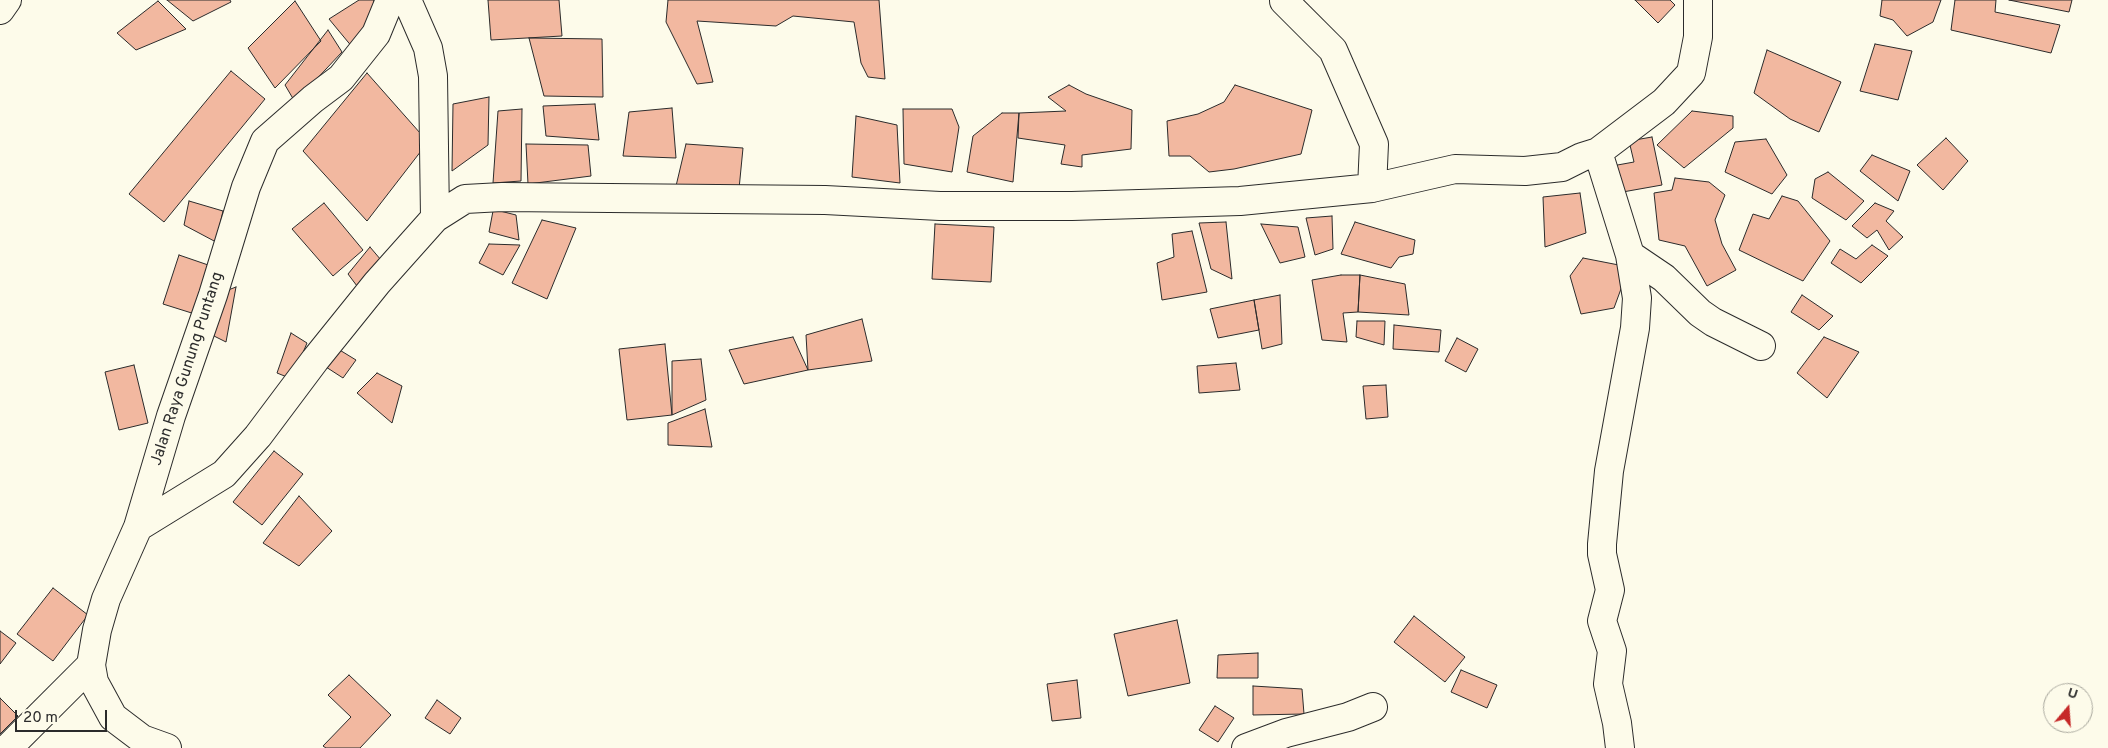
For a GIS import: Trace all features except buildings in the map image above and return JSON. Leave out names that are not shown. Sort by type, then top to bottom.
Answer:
[{"type":"street","points":[[0,10],[7,0]]},
{"type":"street","name":"Jalan Raya Gunung Puntang","points":[[167,748],[142,739],[113,717],[94,682],[91,665],[106,599],[138,527],[171,416],[213,295],[246,187],[265,141],[313,98],[341,78],[376,34],[390,0]]},
{"type":"street","points":[[407,0],[428,48],[433,76],[435,218]]},
{"type":"street","points":[[138,527],[224,474],[258,436],[314,360],[378,282],[435,218],[465,199],[502,197],[825,200],[940,206],[1072,206],[1240,201],[1372,188],[1455,169],[1526,171],[1562,167],[1582,157],[1598,152],[1664,102],[1691,73],[1698,37],[1698,0]]},
{"type":"street","points":[[1284,1],[1333,50],[1374,144],[1372,188]]},
{"type":"street","points":[[1598,152],[1630,255],[1637,298],[1635,328],[1608,471],[1602,544],[1602,554],[1610,590],[1602,621],[1612,651],[1608,684],[1617,723],[1620,748]]},
{"type":"street","points":[[1630,255],[1664,278],[1700,313],[1713,322],[1761,346]]},
{"type":"street","points":[[8,748],[91,665]]},
{"type":"street","points":[[1246,748],[1286,733],[1348,717],[1373,707]]}]
